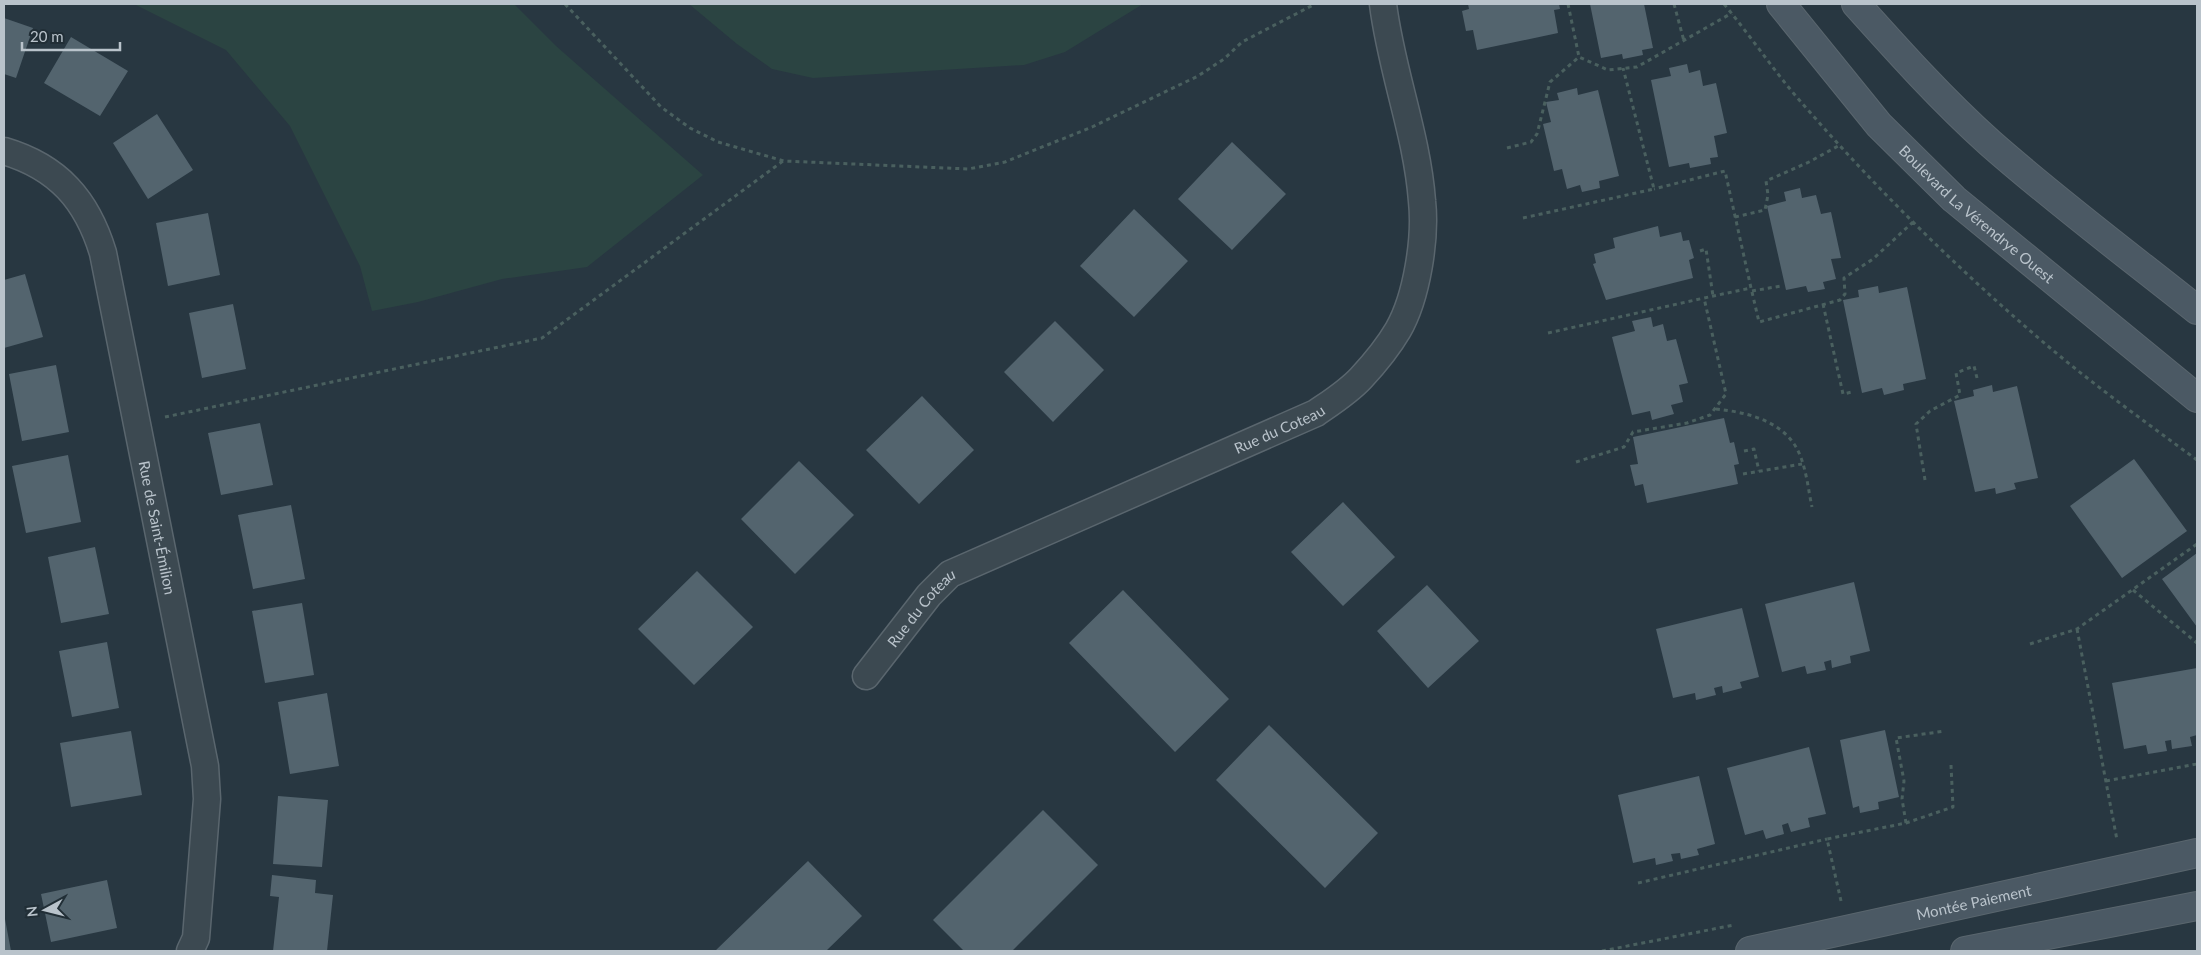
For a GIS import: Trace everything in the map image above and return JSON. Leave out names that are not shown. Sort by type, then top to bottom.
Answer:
[{"type":"main road","name":"Boulevard La Vérendrye Ouest","points":[[1781,4],[1879,125],[1954,198],[2197,398]]},
{"type":"main road","points":[[1856,4],[1914,70],[1989,142],[2065,206],[2197,310]]},
{"type":"main road","name":"Montée Paiement","points":[[1750,951],[2197,854]]},
{"type":"main road","points":[[1964,951],[2197,906]]},
{"type":"main road","points":[[2084,929],[2197,916]]},
{"type":"street","name":"Rue du Coteau","points":[[866,676],[929,595],[950,574],[1316,413],[1342,396],[1360,379],[1380,354],[1399,329],[1412,293],[1424,227],[1415,157],[1383,4]]},
{"type":"street","name":"Rue de Saint-Émilion","points":[[4,151],[42,166],[63,182],[80,203],[95,228],[103,253],[205,766],[207,799],[196,938],[190,951]]},
{"type":"path","points":[[565,4],[661,107],[690,128],[718,142],[784,161],[929,169],[968,169],[1006,162],[1092,127],[1198,76],[1224,60],[1242,42],[1315,4]]},
{"type":"path","points":[[1568,4],[1579,57]]},
{"type":"path","points":[[1674,4],[1684,41]]},
{"type":"path","points":[[1724,4],[1807,109],[1953,262],[2028,329],[2106,393],[2197,460]]},
{"type":"path","points":[[1579,57],[1608,70],[1644,63],[1732,13]]},
{"type":"path","points":[[1507,148],[1531,142],[1537,134],[1550,82],[1579,57]]},
{"type":"path","points":[[1623,68],[1654,189]]},
{"type":"path","points":[[1735,217],[1765,210],[1768,195],[1766,181],[1809,162],[1840,145]]},
{"type":"path","points":[[137,423],[542,338],[784,161]]},
{"type":"path","points":[[1523,218],[1725,172],[1759,322],[1840,300],[1845,294],[1844,278],[1873,259],[1913,222]]},
{"type":"path","points":[[1700,251],[1706,249],[1713,296]]},
{"type":"path","points":[[1548,333],[1713,296],[1780,286]]},
{"type":"path","points":[[1576,462],[1624,447],[1633,432],[1687,423],[1710,415],[1715,409],[1726,394],[1704,298]]},
{"type":"path","points":[[1823,304],[1843,394],[1852,392]]},
{"type":"path","points":[[1925,480],[1916,424],[1930,411],[1960,395],[1956,373],[1974,366],[1977,378]]},
{"type":"path","points":[[1715,409],[1742,412],[1778,428],[1797,448],[1812,508]]},
{"type":"path","points":[[1744,451],[1754,449],[1759,471]]},
{"type":"path","points":[[1743,474],[1802,464]]},
{"type":"path","points":[[2030,644],[2076,629],[2197,544]]},
{"type":"path","points":[[2133,590],[2197,643]]},
{"type":"path","points":[[2076,629],[2118,848]]},
{"type":"path","points":[[1906,823],[1902,799],[1904,781],[1896,738],[1945,731]]},
{"type":"path","points":[[2106,781],[2197,764]]},
{"type":"path","points":[[1638,884],[1826,839],[1906,823],[1953,807],[1951,765]]},
{"type":"path","points":[[1826,839],[1842,907]]},
{"type":"green space","points":[[134,4],[514,4],[556,46],[703,175],[587,267],[502,279],[418,302],[372,311],[360,266],[290,126],[226,50]]},
{"type":"green space","points":[[689,4],[1143,4],[1065,52],[1024,65],[813,78],[772,69],[737,44]]},
{"type":"building","points":[[1468,4],[1559,4],[1560,9],[1554,10],[1558,33],[1477,50],[1473,30],[1466,31],[1462,11],[1469,9]]},
{"type":"building","points":[[1590,4],[1644,4],[1653,48],[1642,50],[1643,55],[1623,59],[1622,54],[1601,58]]},
{"type":"building","points":[[4,18],[33,28],[16,78],[4,74]]},
{"type":"building","points":[[71,37],[128,71],[100,116],[44,83]]},
{"type":"building","points":[[1687,64],[1689,73],[1700,70],[1703,86],[1716,83],[1727,133],[1714,136],[1718,157],[1710,158],[1711,164],[1690,168],[1689,163],[1669,167],[1651,80],[1671,76],[1669,68]]},
{"type":"building","points":[[1577,88],[1578,95],[1598,90],[1619,176],[1599,181],[1600,188],[1582,192],[1580,185],[1567,189],[1562,169],[1554,171],[1543,124],[1551,122],[1546,102],[1559,100],[1557,93]]},
{"type":"building","points":[[157,114],[193,170],[148,199],[113,143]]},
{"type":"building","points":[[1232,142],[1286,194],[1232,250],[1178,199]]},
{"type":"building","points":[[1800,188],[1802,198],[1816,195],[1821,214],[1831,212],[1841,258],[1831,259],[1836,279],[1823,282],[1825,289],[1808,292],[1806,286],[1786,290],[1767,206],[1786,201],[1784,192]]},
{"type":"building","points":[[1134,209],[1188,261],[1134,317],[1080,266]]},
{"type":"building","points":[[208,213],[220,275],[168,286],[156,223]]},
{"type":"building","points":[[1658,226],[1660,237],[1681,232],[1683,241],[1689,240],[1694,258],[1689,260],[1693,278],[1606,300],[1593,264],[1596,263],[1594,254],[1615,248],[1613,238]]},
{"type":"building","points":[[25,274],[43,337],[4,348],[4,280]]},
{"type":"building","points":[[1878,286],[1879,293],[1907,287],[1926,379],[1903,384],[1904,390],[1884,395],[1882,388],[1862,393],[1843,300],[1859,297],[1858,290]]},
{"type":"building","points":[[233,304],[246,369],[202,378],[189,313]]},
{"type":"building","points":[[1651,317],[1653,327],[1663,324],[1667,341],[1676,339],[1688,383],[1679,385],[1683,402],[1671,405],[1674,414],[1652,420],[1650,411],[1632,415],[1612,337],[1635,331],[1632,321]]},
{"type":"building","points":[[1055,321],[1104,370],[1053,422],[1004,372]]},
{"type":"building","points":[[56,365],[69,432],[22,441],[9,374]]},
{"type":"building","points":[[1992,385],[1993,392],[2017,386],[2038,478],[2014,483],[2016,489],[1996,494],[1995,488],[1975,492],[1954,401],[1974,396],[1973,390]]},
{"type":"building","points":[[922,396],[974,450],[919,504],[866,450]]},
{"type":"building","points":[[1724,418],[1730,443],[1734,442],[1739,464],[1734,465],[1738,484],[1647,503],[1643,484],[1635,486],[1630,465],[1638,464],[1633,437]]},
{"type":"building","points":[[260,423],[273,485],[221,495],[208,433]]},
{"type":"building","points":[[68,455],[81,522],[26,533],[12,466]]},
{"type":"building","points":[[2134,459],[2187,531],[2122,578],[2070,506]]},
{"type":"building","points":[[799,461],[854,515],[795,574],[741,519]]},
{"type":"building","points":[[1343,502],[1395,557],[1343,606],[1291,552]]},
{"type":"building","points":[[291,505],[305,579],[253,589],[238,515]]},
{"type":"building","points":[[95,547],[109,614],[61,623],[48,557]]},
{"type":"building","points":[[2197,553],[2197,627],[2162,579]]},
{"type":"building","points":[[697,571],[753,627],[694,685],[638,629]]},
{"type":"building","points":[[1854,582],[1870,651],[1850,656],[1851,663],[1832,668],[1831,660],[1824,662],[1826,670],[1807,674],[1805,666],[1782,672],[1765,604]]},
{"type":"building","points":[[1427,585],[1479,641],[1428,688],[1377,631]]},
{"type":"building","points":[[1123,590],[1229,699],[1175,752],[1069,643]]},
{"type":"building","points":[[302,603],[314,675],[265,683],[252,611]]},
{"type":"building","points":[[1742,608],[1759,677],[1740,682],[1742,688],[1723,693],[1722,686],[1714,688],[1716,695],[1696,700],[1695,693],[1673,698],[1656,629]]},
{"type":"building","points":[[107,642],[119,708],[72,717],[59,651]]},
{"type":"building","points":[[2197,668],[2197,735],[2190,737],[2192,746],[2172,749],[2171,740],[2165,741],[2167,751],[2148,754],[2146,745],[2124,749],[2112,683]]},
{"type":"building","points":[[327,693],[339,766],[290,774],[278,702]]},
{"type":"building","points":[[1269,725],[1378,833],[1325,888],[1216,780]]},
{"type":"building","points":[[1885,730],[1899,797],[1878,802],[1879,809],[1860,813],[1859,806],[1853,808],[1840,740]]},
{"type":"building","points":[[131,731],[142,795],[71,807],[60,743]]},
{"type":"building","points":[[1809,747],[1826,814],[1808,818],[1810,827],[1791,832],[1788,823],[1782,825],[1784,834],[1766,839],[1763,830],[1745,835],[1727,768]]},
{"type":"building","points":[[1699,776],[1715,844],[1697,849],[1699,855],[1681,859],[1680,853],[1671,854],[1673,861],[1656,865],[1655,858],[1633,863],[1618,795]]},
{"type":"building","points":[[278,796],[328,800],[322,867],[273,864]]},
{"type":"building","points":[[1043,810],[1098,865],[1012,951],[964,951],[933,920]]},
{"type":"building","points":[[808,861],[862,916],[826,951],[715,951]]},
{"type":"building","points":[[272,875],[316,880],[315,893],[333,895],[327,951],[273,951],[279,897],[270,896]]},
{"type":"building","points":[[107,880],[117,928],[51,942],[41,894]]},
{"type":"building","points":[[5,919],[11,951],[4,951]]}]
